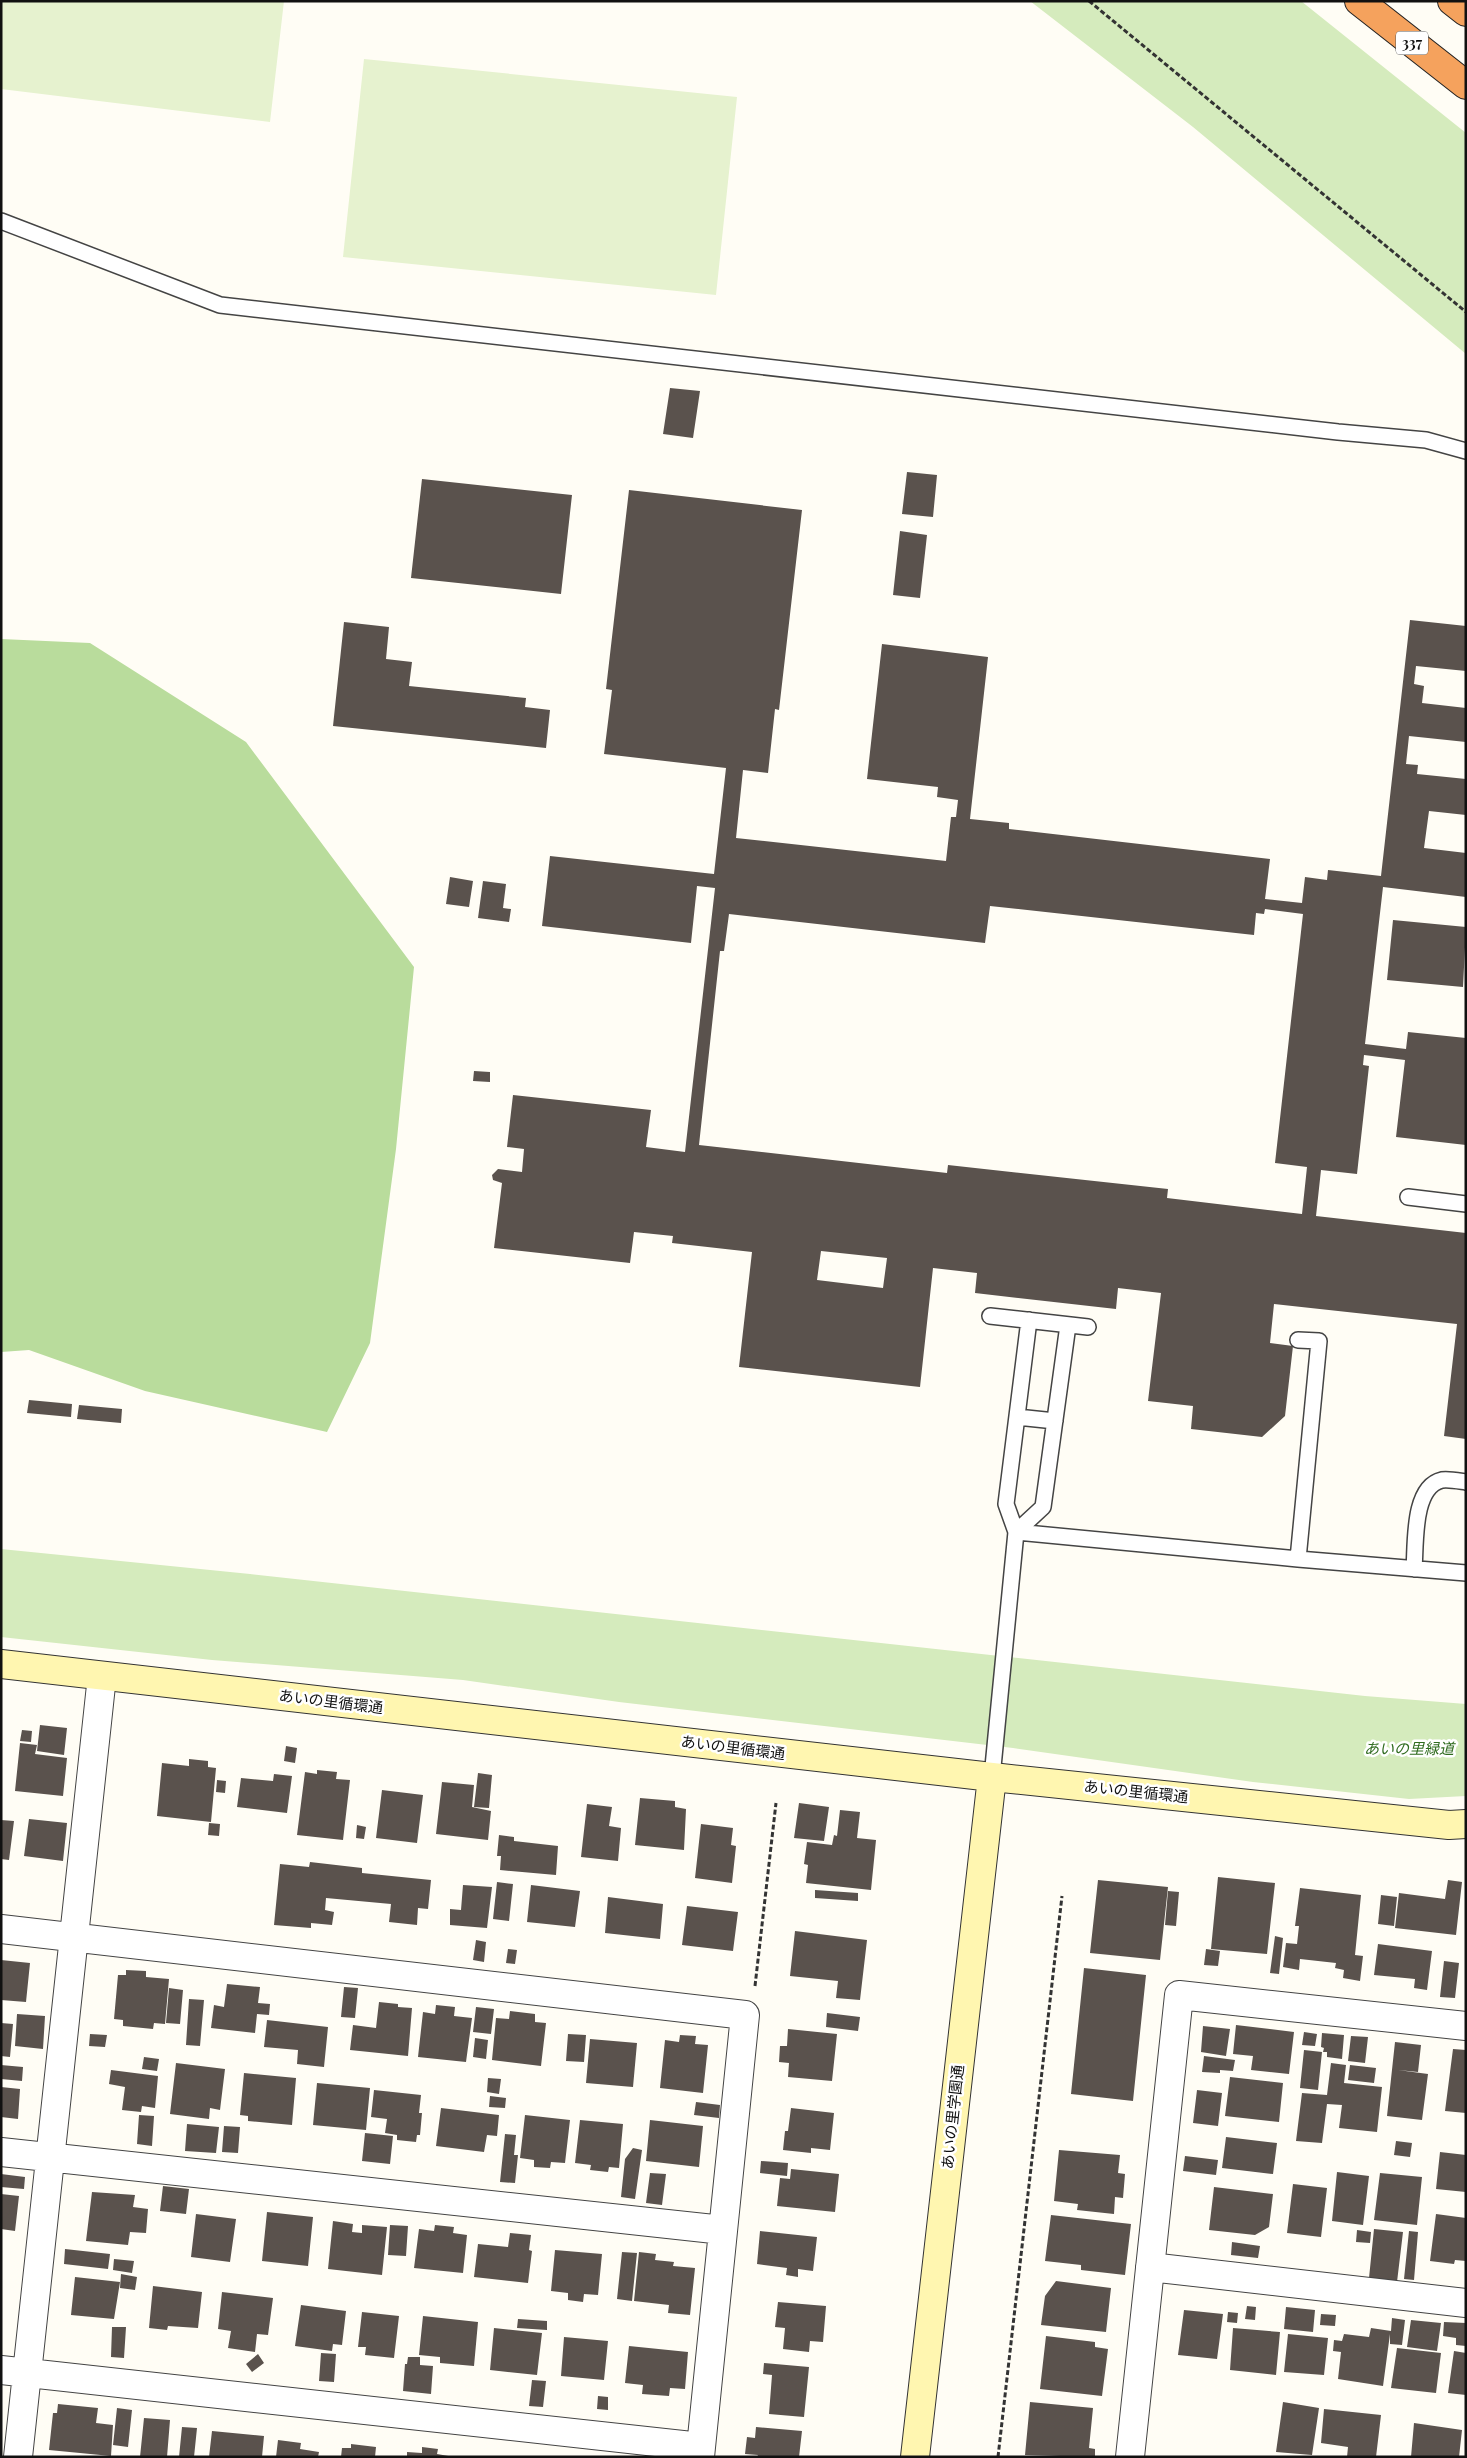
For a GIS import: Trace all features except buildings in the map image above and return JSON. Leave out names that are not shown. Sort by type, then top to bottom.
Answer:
[{"type":"highway","name":"337","points":[[1359,1],[1466,85]]},
{"type":"highway","points":[[1452,1],[1466,12]]},
{"type":"street","name":"あいの里循環通","points":[[1,1664],[992,1777],[1449,1825],[1466,1824]]},
{"type":"street","points":[[18,2457],[13,2371],[50,2158],[102,1676]]},
{"type":"street","name":"あいの里学園通","points":[[915,2457],[992,1777]]},
{"type":"street","points":[[1,1929],[746,2015],[700,2452],[13,2371]]},
{"type":"street","points":[[1130,2457],[1179,1995],[1466,2026]]},
{"type":"street","points":[[1,2152],[723,2230]]},
{"type":"street","points":[[1150,2267],[1466,2303]]},
{"type":"lane","points":[[1,221],[220,305],[1279,426],[1426,440],[1466,451]]},
{"type":"lane","points":[[1408,1197],[1466,1204]]},
{"type":"lane","points":[[990,1316],[1088,1327]]},
{"type":"lane","points":[[992,1777],[1016,1532],[1006,1504],[1029,1320]]},
{"type":"lane","points":[[1016,1532],[1043,1507],[1068,1325]]},
{"type":"lane","points":[[1298,1340],[1319,1341],[1298,1559]]},
{"type":"lane","points":[[1017,1417],[1055,1421]]},
{"type":"lane","points":[[1414,1569],[1420,1499],[1431,1485],[1443,1480],[1466,1482]]},
{"type":"lane","points":[[1016,1532],[1466,1573]]},
{"type":"path","points":[[1089,1],[1466,312]]},
{"type":"path","points":[[754,1991],[776,1803]]},
{"type":"path","points":[[998,2457],[1062,1896]]},
{"type":"green space","points":[[1,1],[284,1],[270,122],[1,89]]},
{"type":"green space","points":[[1030,1],[1301,1],[1466,133],[1466,354],[1193,127]]},
{"type":"green space","points":[[364,59],[737,97],[716,295],[343,257]]},
{"type":"green space","points":[[1,639],[90,643],[246,742],[414,967],[396,1149],[370,1343],[327,1432],[145,1391],[29,1350],[1,1352]]},
{"type":"green space","name":"あいの里緑道","points":[[1,1549],[250,1574],[1365,1696],[1466,1704],[1466,1796],[1409,1799],[1253,1782],[1013,1748],[619,1702],[463,1680],[212,1660],[1,1637]]}]
